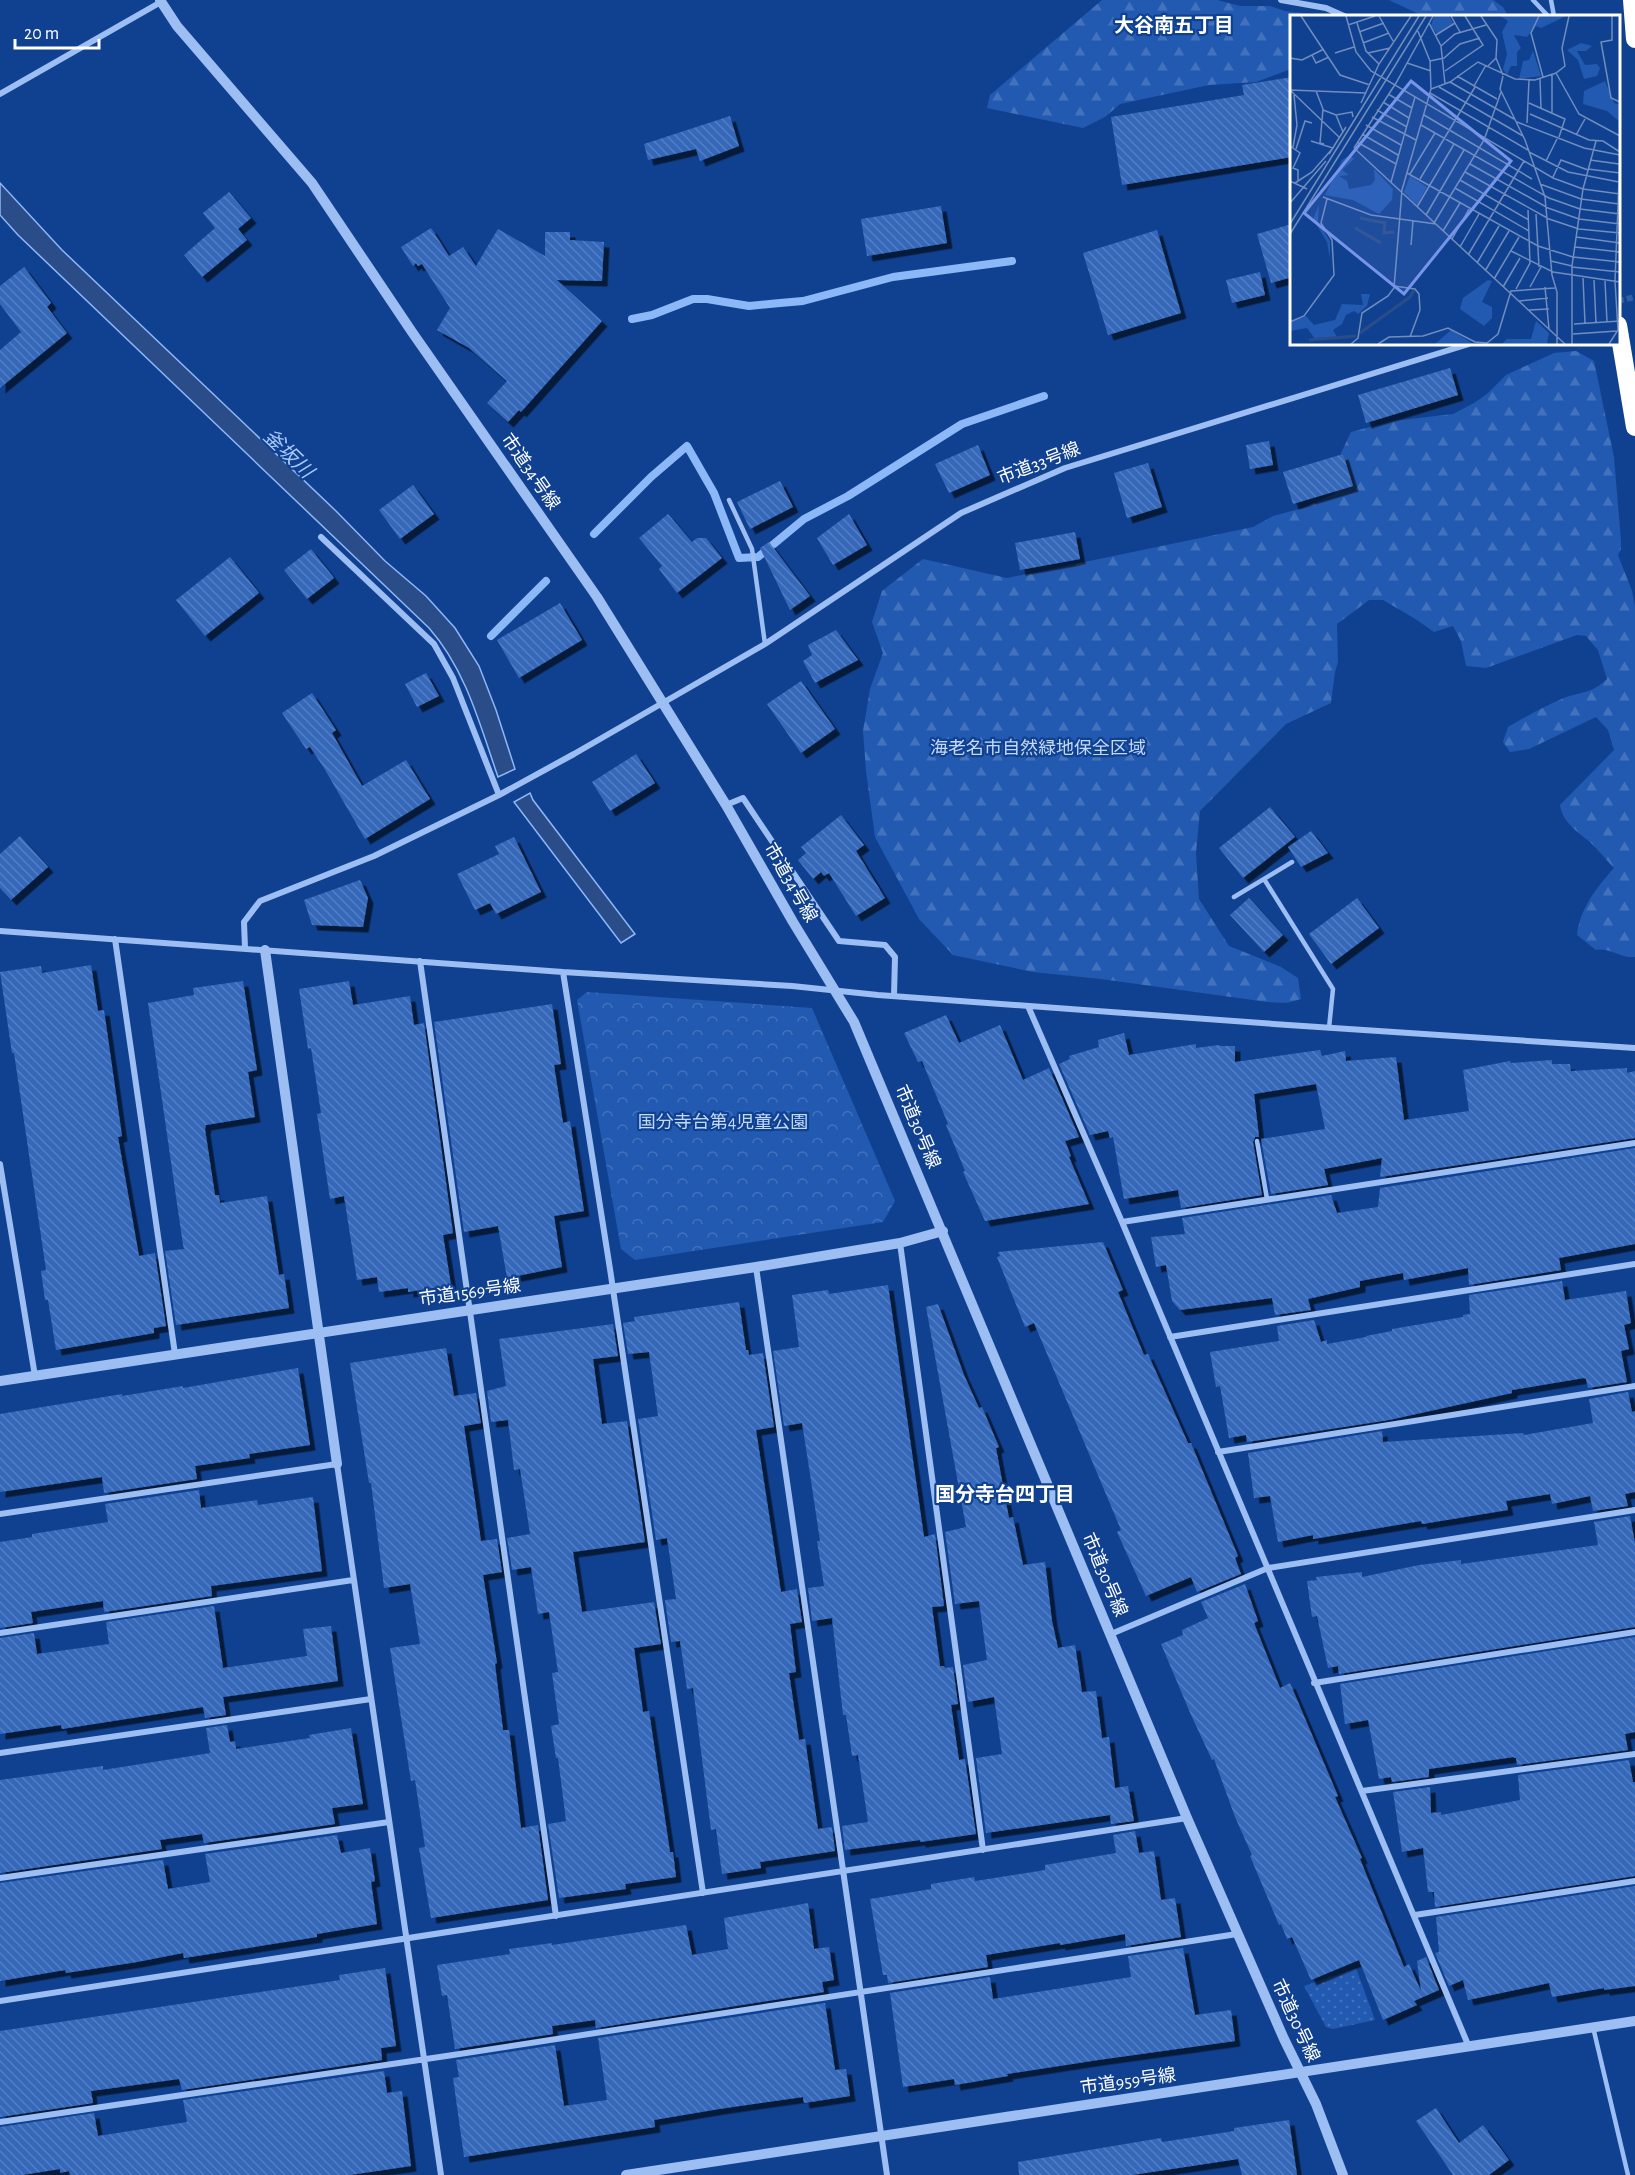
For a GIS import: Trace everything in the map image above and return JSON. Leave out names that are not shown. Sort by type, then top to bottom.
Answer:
[{"type":"highway","points":[[1632,0],[1635,39]]},
{"type":"highway","points":[[1620,337],[1635,427]]},
{"type":"street","points":[[1281,0],[1326,8],[1342,15]]},
{"type":"street","points":[[0,94],[160,1]]},
{"type":"street","name":"市道34号線","points":[[160,1],[177,26],[312,183],[412,332],[597,597],[726,805],[834,989]]},
{"type":"street","name":"市道33号線","points":[[245,948],[244,922],[260,901],[374,856],[499,795],[765,644],[961,513],[1065,468],[1466,345]]},
{"type":"street","points":[[321,537],[434,644],[453,678],[499,795]]},
{"type":"street","points":[[726,805],[743,798],[839,941],[885,945],[895,957],[894,996]]},
{"type":"street","points":[[0,931],[563,972],[834,989],[894,996],[1329,1028],[1635,1048]]},
{"type":"street","points":[[115,939],[175,1354]]},
{"type":"street","points":[[265,950],[317,1332],[441,2175]]},
{"type":"street","points":[[420,961],[556,1916]]},
{"type":"street","points":[[563,972],[703,1893]]},
{"type":"street","name":"市道30号線","points":[[834,989],[854,1022],[1187,1818],[1301,2073],[1343,2175]]},
{"type":"street","points":[[1028,1006],[1122,1222],[1469,2047]]},
{"type":"street","points":[[1122,1222],[1635,1143]]},
{"type":"street","points":[[0,1164],[35,1376]]},
{"type":"street","name":"市道1569号線","points":[[0,1381],[756,1267],[900,1243],[943,1231]]},
{"type":"street","points":[[900,1243],[983,1850]]},
{"type":"street","points":[[1170,1337],[1635,1264]]},
{"type":"street","points":[[756,1267],[887,2175]]},
{"type":"street","points":[[1218,1452],[1635,1386]]},
{"type":"street","points":[[0,1514],[337,1464]]},
{"type":"street","points":[[1111,1634],[1268,1568],[1635,1510]]},
{"type":"street","points":[[0,1633],[353,1580]]},
{"type":"street","points":[[1314,1683],[1635,1632]]},
{"type":"street","points":[[0,1754],[371,1699]]},
{"type":"street","points":[[1362,1791],[1635,1754]]},
{"type":"street","points":[[0,2001],[1187,1818]]},
{"type":"street","points":[[0,1878],[389,1822]]},
{"type":"street","points":[[1414,1915],[1635,1881]]},
{"type":"street","points":[[0,2122],[423,2060],[1237,1934]]},
{"type":"street","name":"市道959号線","points":[[626,2175],[1635,2021]]},
{"type":"lane","points":[[1533,0],[1547,15]]},
{"type":"lane","points":[[1551,0],[1554,15]]},
{"type":"lane","points":[[729,500],[752,549],[765,644]]},
{"type":"lane","points":[[1234,897],[1292,862]]},
{"type":"lane","points":[[1264,879],[1333,989],[1329,1028]]},
{"type":"lane","points":[[1257,1141],[1267,1200]]},
{"type":"lane","points":[[1593,2027],[1628,2175]]},
{"type":"green space","points":[[1102,0],[1217,0],[1240,6],[1270,6],[1285,11],[1321,15],[1290,15],[1290,69],[1256,82],[1209,85],[1120,104],[1105,117],[1083,128],[987,108],[990,95]]},
{"type":"green space","points":[[1389,0],[1493,0],[1503,7],[1507,15],[1421,15]]},
{"type":"green space","name":"海老名市自然緑地保全区域","points":[[1576,351],[1594,361],[1614,457],[1621,541],[1618,555],[1632,591],[1635,606],[1635,957],[1596,950],[1577,935],[1586,907],[1614,868],[1573,828],[1565,818],[1560,805],[1614,750],[1608,730],[1596,717],[1529,749],[1510,752],[1503,742],[1508,727],[1557,701],[1591,690],[1607,679],[1598,650],[1586,636],[1577,635],[1486,668],[1466,666],[1461,641],[1453,626],[1434,632],[1383,600],[1369,600],[1337,624],[1338,662],[1331,703],[1286,724],[1200,811],[1196,853],[1199,899],[1229,946],[1281,967],[1298,978],[1301,999],[1287,1003],[1267,1002],[1033,972],[953,955],[919,919],[875,837],[866,771],[863,731],[870,689],[883,653],[872,622],[882,591],[923,559],[1007,578],[1253,527],[1273,516],[1303,508],[1334,494],[1343,483],[1341,453],[1351,432],[1393,421],[1453,414],[1487,394],[1506,375],[1554,353]]},
{"type":"green space","name":"国分寺台第4児童公園","points":[[587,992],[812,1008],[895,1201],[883,1222],[635,1260],[621,1249],[577,1000]]},
{"type":"green space","points":[[1356,1968],[1375,2020],[1333,2029],[1326,2027],[1304,1986]]},
{"type":"shaded area","points":[[0,183],[62,250],[336,511],[385,561],[426,596],[455,628],[479,666],[515,769],[498,777],[471,699],[453,662],[429,628],[18,235],[0,215]]},
{"type":"shaded area","points":[[530,793],[635,934],[621,943],[514,802]]},
{"type":"building","points":[[1290,77],[1290,157],[1122,185],[1111,117],[1244,95],[1242,85]]},
{"type":"building","points":[[730,116],[739,146],[700,161],[696,149],[648,160],[644,144]]},
{"type":"building","points":[[229,192],[251,218],[238,229],[247,240],[202,277],[184,255],[215,228],[203,213]]},
{"type":"building","points":[[941,206],[947,243],[867,256],[861,219]]},
{"type":"building","points":[[1290,225],[1290,278],[1271,283],[1257,234]]},
{"type":"building","points":[[431,228],[449,256],[463,247],[476,266],[498,229],[545,256],[545,232],[570,232],[570,240],[604,242],[602,281],[557,280],[602,321],[521,412],[519,410],[508,422],[487,403],[507,381],[469,348],[437,330],[450,308],[422,264],[418,266],[416,263],[413,266],[401,247]]},
{"type":"building","points":[[1157,230],[1181,313],[1108,335],[1083,253]]},
{"type":"building","points":[[24,267],[51,303],[47,307],[67,333],[0,388],[0,350],[21,332],[0,304],[0,286]]},
{"type":"building","points":[[1260,272],[1265,295],[1232,303],[1226,280]]},
{"type":"building","points":[[1450,368],[1458,395],[1366,423],[1358,395]]},
{"type":"building","points":[[1269,441],[1273,465],[1250,469],[1246,445]]},
{"type":"building","points":[[978,445],[990,475],[949,493],[935,464]]},
{"type":"building","points":[[1343,454],[1353,486],[1293,504],[1283,472]]},
{"type":"building","points":[[1148,463],[1162,507],[1127,518],[1114,473]]},
{"type":"building","points":[[780,481],[793,507],[750,529],[737,502]]},
{"type":"building","points":[[413,485],[434,514],[400,539],[379,510]]},
{"type":"building","points":[[668,514],[692,542],[697,538],[706,538],[722,558],[677,593],[659,569],[662,566],[639,538]]},
{"type":"building","points":[[849,514],[867,545],[833,565],[817,538]]},
{"type":"building","points":[[1075,532],[1080,559],[1020,570],[1015,543]]},
{"type":"building","points":[[769,542],[810,596],[790,610],[760,548]]},
{"type":"building","points":[[311,549],[334,578],[307,599],[284,570]]},
{"type":"building","points":[[230,557],[259,593],[205,636],[176,600]]},
{"type":"building","points":[[560,603],[582,640],[519,678],[497,640]]},
{"type":"building","points":[[836,630],[858,660],[815,683],[803,661],[812,655],[808,645]]},
{"type":"building","points":[[426,673],[439,696],[417,707],[405,684]]},
{"type":"building","points":[[801,681],[835,729],[801,753],[767,704]]},
{"type":"building","points":[[312,693],[336,730],[332,733],[362,786],[406,760],[430,799],[365,839],[324,768],[310,747],[306,749],[282,713]]},
{"type":"building","points":[[636,754],[655,783],[610,811],[592,782]]},
{"type":"building","points":[[1270,807],[1295,837],[1243,878],[1219,848]]},
{"type":"building","points":[[841,815],[864,845],[856,851],[885,898],[856,916],[829,873],[824,876],[821,872],[813,879],[798,860],[806,853],[801,847]]},
{"type":"building","points":[[1311,831],[1328,853],[1301,867],[1288,847]]},
{"type":"building","points":[[20,836],[48,867],[11,900],[0,888],[0,854]]},
{"type":"building","points":[[514,837],[541,892],[496,914],[490,903],[475,910],[457,874],[499,854],[495,846]]},
{"type":"building","points":[[360,880],[368,898],[363,927],[312,925],[304,900]]},
{"type":"building","points":[[1249,898],[1283,935],[1264,952],[1230,915]]},
{"type":"building","points":[[1357,898],[1379,928],[1331,964],[1309,934]]},
{"type":"building","points":[[91,965],[98,1011],[104,1010],[122,1136],[118,1137],[139,1256],[155,1253],[166,1326],[154,1328],[154,1333],[56,1350],[48,1300],[45,1300],[41,1271],[46,1270],[0,972],[41,966],[42,973]]},
{"type":"building","points":[[243,981],[257,1070],[248,1072],[255,1117],[206,1125],[205,1129],[215,1195],[219,1195],[220,1203],[267,1196],[279,1275],[284,1274],[289,1308],[176,1325],[165,1251],[184,1249],[148,1003],[194,995],[193,988]]},
{"type":"building","points":[[349,981],[353,1005],[410,996],[414,1025],[424,1023],[453,1233],[443,1235],[451,1285],[408,1292],[408,1288],[379,1292],[377,1277],[357,1280],[344,1196],[330,1199],[317,1114],[321,1113],[299,989]]},
{"type":"building","points":[[552,1004],[561,1064],[554,1065],[563,1123],[570,1121],[584,1211],[554,1216],[562,1267],[507,1278],[498,1226],[464,1232],[434,1022]]},
{"type":"building","points":[[946,1015],[959,1043],[1000,1025],[1023,1080],[1049,1068],[1079,1137],[1065,1141],[1071,1156],[1069,1157],[1089,1204],[985,1221],[963,1172],[965,1171],[946,1125],[948,1124],[922,1061],[918,1062],[904,1033]]},
{"type":"building","points":[[1124,1033],[1129,1055],[1196,1044],[1196,1048],[1219,1045],[1235,1046],[1235,1062],[1320,1050],[1322,1056],[1345,1051],[1346,1061],[1396,1057],[1404,1120],[1469,1111],[1463,1070],[1510,1061],[1511,1063],[1552,1060],[1552,1064],[1570,1064],[1571,1071],[1627,1068],[1627,1073],[1635,1071],[1635,1138],[1380,1177],[1382,1158],[1324,1169],[1328,1185],[1271,1194],[1261,1139],[1325,1129],[1316,1084],[1254,1094],[1259,1137],[1255,1137],[1253,1142],[1262,1195],[1181,1208],[1178,1190],[1124,1199],[1113,1137],[1110,1138],[1108,1131],[1090,1135],[1059,1064],[1070,1059],[1069,1056],[1099,1047],[1098,1040]]},
{"type":"building","points":[[1635,1148],[1635,1244],[1559,1258],[1561,1270],[1469,1285],[1468,1268],[1404,1280],[1403,1273],[1360,1281],[1360,1287],[1308,1299],[1311,1310],[1275,1315],[1272,1298],[1180,1310],[1172,1301],[1166,1265],[1156,1267],[1151,1237],[1185,1234],[1182,1218],[1331,1195],[1337,1213],[1378,1207],[1380,1188]]},
{"type":"building","points":[[1103,1242],[1123,1290],[1118,1292],[1144,1355],[1148,1354],[1188,1443],[1191,1443],[1238,1556],[1235,1558],[1241,1574],[1197,1592],[1191,1577],[1146,1596],[1117,1532],[1121,1530],[1034,1323],[1025,1327],[997,1257],[1000,1256],[998,1252]]},
{"type":"building","points":[[1562,1281],[1565,1300],[1626,1291],[1631,1323],[1624,1325],[1629,1349],[1621,1351],[1627,1382],[1588,1388],[1584,1378],[1512,1390],[1512,1393],[1389,1420],[1247,1442],[1246,1435],[1229,1438],[1220,1386],[1216,1387],[1210,1352],[1279,1341],[1277,1326],[1314,1320],[1321,1342],[1327,1340],[1327,1344],[1366,1337],[1392,1331],[1392,1329],[1463,1317],[1463,1315],[1470,1314],[1469,1295]]},
{"type":"building","points":[[888,1285],[924,1537],[935,1534],[944,1606],[932,1607],[940,1666],[953,1667],[958,1704],[951,1705],[959,1760],[965,1759],[976,1834],[845,1850],[842,1826],[868,1822],[858,1755],[852,1756],[846,1715],[843,1715],[832,1618],[812,1621],[808,1588],[824,1586],[817,1541],[820,1541],[802,1423],[784,1426],[773,1351],[799,1347],[792,1295],[828,1290],[829,1294]]},
{"type":"building","points":[[739,1302],[746,1350],[749,1355],[763,1353],[774,1427],[756,1430],[781,1592],[797,1589],[802,1622],[790,1624],[796,1672],[789,1673],[799,1740],[805,1739],[818,1829],[832,1827],[835,1851],[760,1862],[761,1868],[722,1874],[716,1829],[711,1830],[693,1688],[687,1689],[680,1641],[671,1642],[665,1600],[676,1599],[667,1538],[656,1540],[638,1419],[658,1416],[649,1352],[628,1354],[623,1323],[635,1321],[634,1317]]},
{"type":"building","points":[[938,1304],[964,1375],[979,1408],[982,1407],[999,1447],[996,1448],[1009,1518],[1013,1517],[1023,1565],[1045,1562],[1052,1621],[1058,1648],[1075,1645],[1082,1692],[1096,1691],[1102,1738],[1109,1737],[1115,1788],[1128,1786],[1134,1821],[1111,1824],[1110,1815],[986,1833],[976,1758],[1002,1754],[994,1697],[968,1702],[963,1665],[987,1660],[979,1601],[955,1604],[945,1532],[966,1527],[926,1307]]},
{"type":"building","points":[[613,1324],[618,1356],[593,1359],[602,1424],[627,1421],[645,1542],[573,1552],[582,1612],[654,1602],[661,1644],[634,1648],[643,1712],[649,1711],[670,1852],[673,1852],[676,1877],[625,1884],[626,1889],[559,1898],[548,1824],[566,1821],[558,1758],[556,1758],[551,1726],[559,1724],[552,1673],[558,1672],[549,1612],[538,1614],[531,1567],[512,1570],[507,1538],[530,1534],[520,1469],[514,1470],[508,1420],[491,1422],[487,1391],[506,1386],[499,1339]]},
{"type":"building","points":[[446,1348],[454,1396],[476,1393],[481,1423],[464,1426],[481,1541],[497,1539],[502,1572],[483,1575],[497,1663],[495,1664],[503,1730],[509,1730],[521,1828],[538,1825],[548,1900],[431,1918],[419,1848],[425,1847],[415,1780],[411,1781],[390,1648],[420,1644],[410,1584],[384,1588],[371,1483],[369,1483],[350,1363]]},
{"type":"building","points":[[298,1368],[310,1445],[249,1454],[250,1458],[195,1466],[197,1479],[104,1493],[102,1477],[0,1492],[0,1414],[122,1394],[122,1396],[183,1386],[183,1388]]},
{"type":"building","points":[[1628,1392],[1632,1412],[1635,1411],[1635,1492],[1625,1494],[1628,1506],[1593,1511],[1590,1496],[1552,1504],[1550,1494],[1506,1501],[1508,1510],[1422,1524],[1421,1521],[1313,1539],[1313,1535],[1278,1542],[1270,1496],[1254,1498],[1248,1453],[1382,1431],[1383,1442],[1523,1433],[1524,1435],[1593,1423],[1589,1399]]},
{"type":"building","points":[[199,1490],[201,1508],[257,1500],[258,1505],[313,1497],[322,1571],[211,1586],[212,1596],[104,1612],[103,1601],[31,1612],[33,1623],[0,1628],[0,1542],[32,1537],[32,1534],[108,1522],[105,1504]]},
{"type":"building","points":[[1630,1516],[1635,1543],[1635,1627],[1339,1674],[1338,1666],[1328,1668],[1317,1616],[1312,1617],[1307,1581],[1317,1580],[1316,1577],[1362,1572],[1362,1577],[1419,1565],[1461,1560],[1461,1564],[1598,1545],[1594,1522]]},
{"type":"building","points":[[1245,1584],[1258,1621],[1254,1623],[1280,1688],[1290,1683],[1338,1796],[1335,1797],[1362,1858],[1360,1859],[1404,1967],[1409,1964],[1421,1991],[1417,1961],[1426,1957],[1439,1990],[1414,2001],[1417,2005],[1383,2020],[1359,1960],[1311,1980],[1292,1937],[1287,1939],[1281,1924],[1279,1925],[1250,1856],[1252,1855],[1235,1817],[1214,1759],[1212,1760],[1191,1715],[1161,1644],[1183,1635],[1182,1630],[1208,1618],[1201,1602]]},
{"type":"building","points":[[214,1606],[223,1668],[307,1656],[303,1629],[331,1626],[338,1681],[223,1697],[226,1715],[205,1718],[203,1707],[62,1729],[61,1725],[0,1734],[0,1638],[34,1633],[37,1654],[109,1644],[106,1622]]},
{"type":"building","points":[[1635,1637],[1635,1732],[1625,1734],[1628,1750],[1517,1765],[1514,1757],[1429,1769],[1429,1777],[1392,1782],[1391,1777],[1379,1779],[1368,1720],[1345,1724],[1340,1684]]},
{"type":"building","points":[[227,1725],[230,1742],[235,1741],[236,1749],[310,1738],[309,1735],[351,1728],[363,1804],[332,1808],[335,1824],[204,1843],[202,1834],[160,1840],[162,1849],[0,1873],[0,1780],[103,1766],[103,1770],[210,1753],[206,1728]]},
{"type":"building","points":[[1629,1760],[1633,1782],[1635,1782],[1635,1876],[1435,1907],[1434,1892],[1428,1892],[1423,1848],[1402,1852],[1393,1792],[1430,1787],[1431,1813],[1441,1812],[1441,1815],[1520,1800],[1518,1775]]},
{"type":"building","points":[[1135,1831],[1139,1853],[1154,1851],[1161,1900],[1175,1898],[1181,1937],[1126,1946],[1125,1934],[986,1955],[988,1967],[888,1983],[887,1975],[883,1975],[870,1899],[931,1889],[931,1884],[974,1877],[975,1881],[1045,1870],[1045,1865],[1116,1853],[1113,1835]]},
{"type":"building","points":[[337,1835],[341,1853],[370,1848],[375,1881],[371,1882],[377,1924],[317,1934],[317,1937],[184,1958],[183,1953],[66,1973],[65,1970],[0,1981],[0,1883],[163,1860],[168,1889],[210,1882],[205,1854]]},
{"type":"building","points":[[1635,1886],[1635,1986],[1604,1990],[1604,1988],[1552,1997],[1549,1983],[1468,2000],[1463,1980],[1449,1986],[1435,1953],[1439,1952],[1436,1917]]},
{"type":"building","points":[[808,1903],[814,1949],[829,1947],[834,1980],[822,1982],[824,1992],[596,2028],[595,2020],[552,2026],[553,2034],[455,2049],[447,1995],[442,1996],[437,1965],[510,1954],[509,1949],[552,1943],[552,1945],[686,1925],[692,1955],[728,1949],[724,1918]]},
{"type":"building","points":[[1183,1948],[1195,2015],[1231,2010],[1235,2041],[1007,2074],[1008,2076],[955,2085],[954,2079],[903,2087],[890,1993],[990,1977],[993,1999],[1131,1977],[1128,1956]]},
{"type":"building","points":[[385,1968],[396,2046],[381,2048],[382,2060],[182,2090],[179,2079],[91,2091],[93,2103],[0,2117],[0,2031],[340,1980],[339,1975]]},
{"type":"building","points":[[825,2003],[835,2070],[846,2069],[850,2096],[804,2103],[803,2097],[719,2109],[654,2120],[655,2127],[464,2157],[453,2078],[459,2077],[456,2060],[555,2045],[564,2106],[607,2100],[598,2038]]},
{"type":"building","points":[[384,2071],[387,2093],[402,2091],[411,2166],[350,2175],[70,2175],[69,2171],[60,2173],[60,2169],[22,2175],[0,2175],[0,2127],[94,2113],[98,2136],[187,2122],[183,2100]]},
{"type":"building","points":[[1436,2108],[1459,2143],[1483,2125],[1509,2160],[1489,2175],[1453,2175],[1416,2121]]},
{"type":"building","points":[[1289,2120],[1297,2175],[1242,2175],[1238,2159],[1132,2175],[1019,2175],[1018,2162],[1161,2138],[1162,2142],[1234,2131],[1234,2128]]},
{"type":"waterway","points":[[632,319],[652,315],[693,299],[749,306],[803,301],[893,277],[1012,261]]},
{"type":"waterway","points":[[594,534],[651,477],[687,446],[714,493],[739,558],[758,557],[804,519],[848,496],[962,424],[1044,396]]},
{"type":"waterway","points":[[491,636],[546,581]]},
{"type":"tunnel","points":[[1620,301],[1635,297]]},
{"type":"district","name":"大谷南五丁目","points":[[1174,26]]},
{"type":"district","name":"国分寺台四丁目","points":[[1005,1495]]},
{"type":"water label","name":"釜坂川","points":[[288,454]]}]
